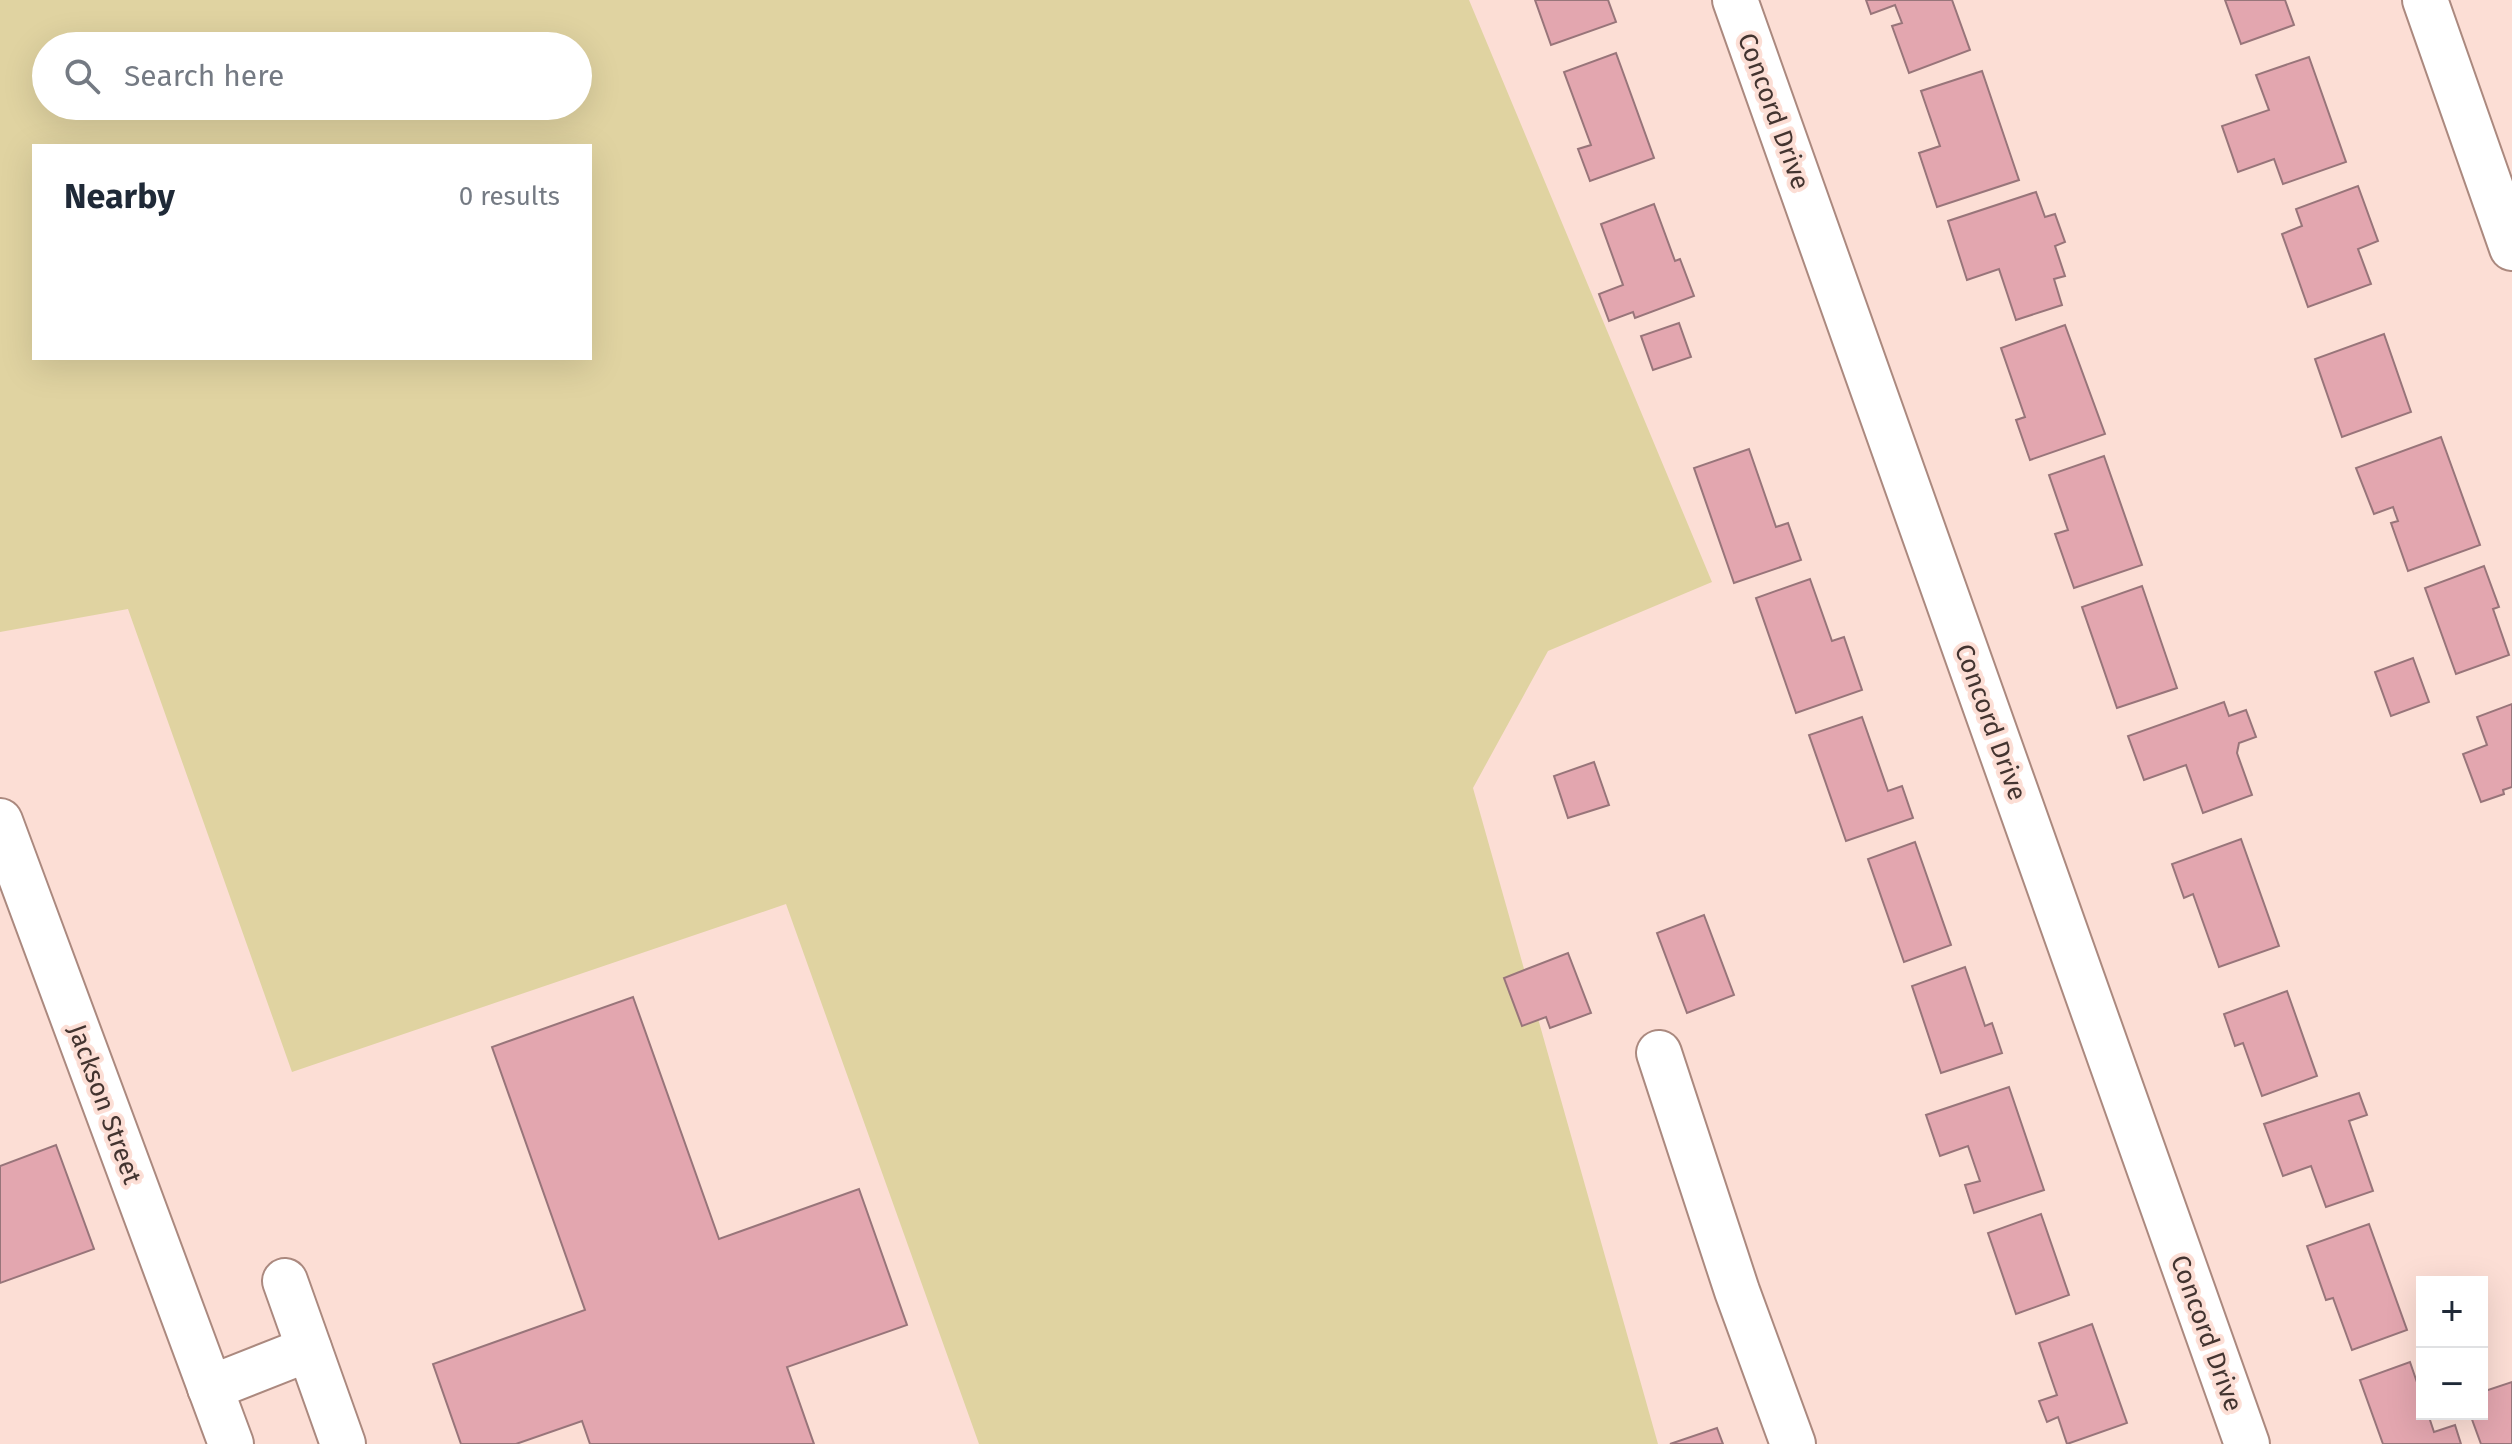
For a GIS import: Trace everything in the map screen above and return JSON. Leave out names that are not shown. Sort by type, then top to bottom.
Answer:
[{"type":"street","name":"Concord Drive","points":[[1735,0],[2247,1444]]},
{"type":"street","points":[[2425,0],[2512,248]]},
{"type":"street","name":"Jackson Street","points":[[0,821],[231,1444]]},
{"type":"street","points":[[1659,1053],[1737,1291],[1793,1444]]},
{"type":"street","points":[[285,1281],[343,1444]]},
{"type":"street","points":[[210,1388],[309,1349]]},
{"type":"shaded area","points":[[0,0],[1469,0],[1712,582],[1548,651],[1473,788],[1658,1444],[979,1444],[786,904],[292,1072],[128,609],[0,632]]},
{"type":"building","points":[[1535,0],[1608,0],[1616,22],[1551,45]]},
{"type":"building","points":[[1866,0],[1952,0],[1970,50],[1909,73],[1892,26],[1902,23],[1895,5],[1871,14]]},
{"type":"building","points":[[2225,0],[2285,0],[2294,25],[2241,44]]},
{"type":"building","points":[[1616,53],[1654,158],[1590,181],[1578,149],[1591,145],[1564,72]]},
{"type":"building","points":[[2309,57],[2346,162],[2283,184],[2274,159],[2238,172],[2222,126],[2269,110],[2256,75]]},
{"type":"building","points":[[1982,71],[2019,180],[1937,207],[1919,153],[1940,146],[1921,91]]},
{"type":"building","points":[[2358,186],[2378,241],[2358,249],[2371,284],[2308,307],[2282,234],[2302,226],[2296,209]]},
{"type":"building","points":[[2036,192],[2045,217],[2055,214],[2065,242],[2055,246],[2065,276],[2054,279],[2062,305],[2016,320],[1999,269],[1967,280],[1948,221]]},
{"type":"building","points":[[1654,204],[1675,261],[1680,259],[1694,296],[1635,318],[1633,312],[1609,321],[1599,294],[1623,285],[1601,224]]},
{"type":"building","points":[[1679,323],[1691,357],[1653,370],[1641,336]]},
{"type":"building","points":[[2065,325],[2105,434],[2030,460],[2016,420],[2025,417],[2001,348]]},
{"type":"building","points":[[2384,334],[2411,412],[2342,437],[2315,359]]},
{"type":"building","points":[[2441,437],[2480,545],[2408,571],[2391,523],[2398,521],[2393,507],[2374,514],[2356,468]]},
{"type":"building","points":[[1749,449],[1776,527],[1788,523],[1801,560],[1734,583],[1694,468]]},
{"type":"building","points":[[2104,456],[2142,565],[2074,588],[2055,534],[2068,530],[2049,475]]},
{"type":"building","points":[[2484,566],[2499,607],[2493,609],[2509,655],[2456,674],[2425,588]]},
{"type":"building","points":[[1810,579],[1832,641],[1844,637],[1862,690],[1796,713],[1756,598]]},
{"type":"building","points":[[2142,586],[2177,688],[2117,708],[2082,607]]},
{"type":"building","points":[[2413,658],[2429,702],[2391,716],[2375,672]]},
{"type":"building","points":[[2224,702],[2229,716],[2246,710],[2256,737],[2239,743],[2237,753],[2252,795],[2203,813],[2186,765],[2144,780],[2128,736]]},
{"type":"building","points":[[2512,704],[2512,787],[2503,790],[2504,794],[2481,802],[2463,754],[2487,745],[2477,717]]},
{"type":"building","points":[[1862,717],[1888,791],[1902,786],[1913,818],[1846,841],[1809,735]]},
{"type":"building","points":[[1594,762],[1609,805],[1568,818],[1554,776]]},
{"type":"building","points":[[2241,839],[2279,946],[2219,967],[2193,894],[2184,898],[2172,864]]},
{"type":"building","points":[[1915,842],[1951,945],[1904,962],[1868,859]]},
{"type":"building","points":[[1704,915],[1734,995],[1687,1013],[1657,933]]},
{"type":"building","points":[[1568,953],[1591,1013],[1550,1028],[1546,1017],[1522,1026],[1504,978]]},
{"type":"building","points":[[1965,967],[1985,1026],[1992,1023],[2002,1053],[1941,1073],[1912,986]]},
{"type":"building","points":[[2287,991],[2317,1076],[2262,1096],[2243,1043],[2235,1046],[2224,1014]]},
{"type":"building","points":[[633,997],[719,1239],[859,1189],[907,1325],[787,1367],[814,1444],[590,1444],[582,1421],[516,1444],[461,1444],[433,1364],[585,1310],[492,1047]]},
{"type":"building","points":[[2009,1087],[2044,1190],[1974,1213],[1965,1185],[1980,1181],[1968,1146],[1940,1156],[1926,1115]]},
{"type":"building","points":[[2359,1093],[2367,1115],[2349,1121],[2373,1191],[2326,1207],[2311,1166],[2283,1176],[2264,1124]]},
{"type":"building","points":[[56,1145],[94,1249],[0,1283],[0,1166]]},
{"type":"building","points":[[2041,1214],[2069,1295],[2016,1314],[1988,1233]]},
{"type":"building","points":[[2369,1224],[2407,1330],[2352,1350],[2333,1298],[2326,1300],[2307,1246]]},
{"type":"building","points":[[2092,1324],[2127,1423],[2067,1444],[2058,1417],[2047,1422],[2039,1401],[2057,1395],[2039,1343]]},
{"type":"building","points":[[2410,1362],[2416,1380],[2416,1420],[2430,1420],[2434,1432],[2455,1425],[2461,1444],[2383,1444],[2360,1380]]},
{"type":"building","points":[[2512,1382],[2512,1444],[2481,1444],[2472,1420],[2488,1420],[2488,1390]]},
{"type":"building","points":[[1717,1428],[1723,1444],[1670,1444]]}]
